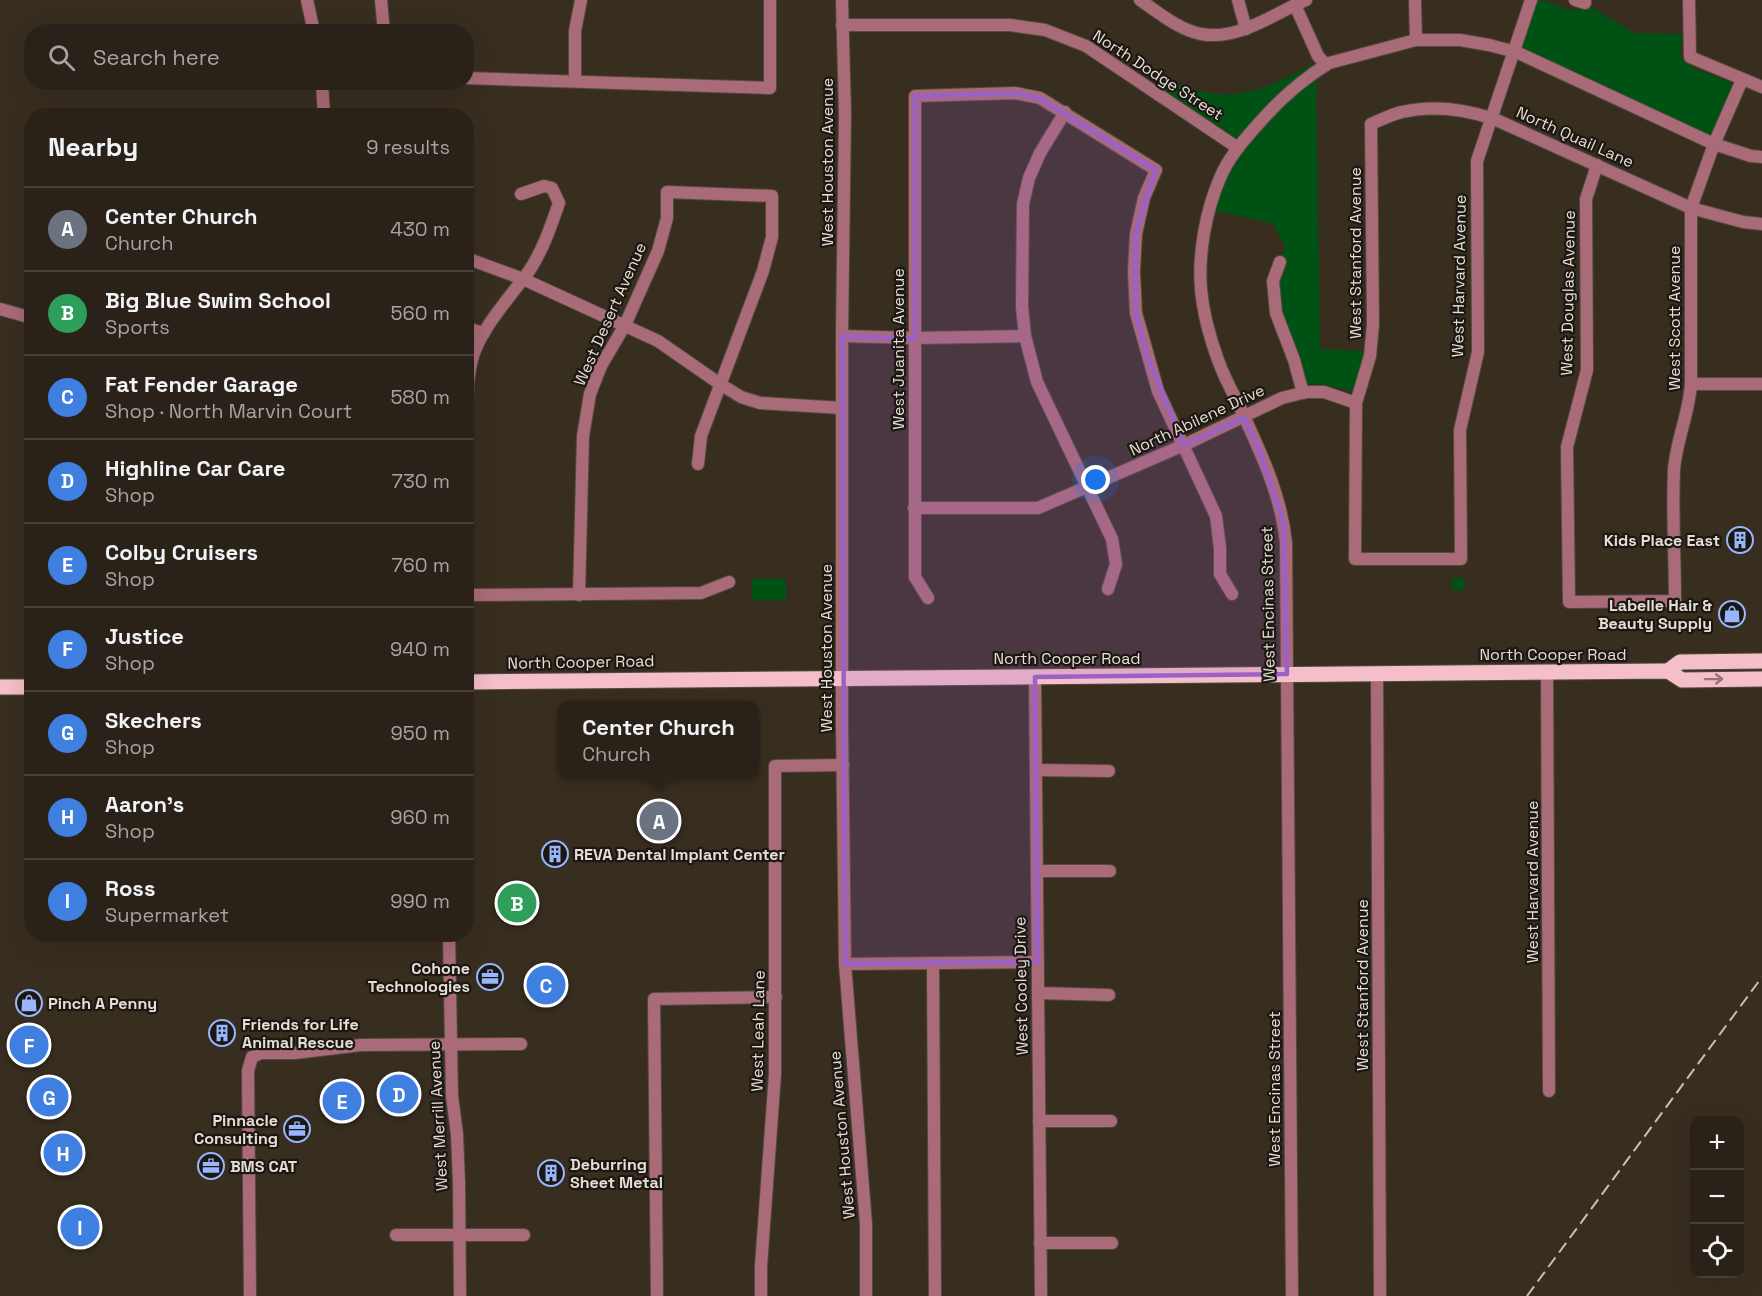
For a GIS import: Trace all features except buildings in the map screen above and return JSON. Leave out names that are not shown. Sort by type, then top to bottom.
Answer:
[{"type":"main road","name":"North Cooper Road","points":[[1668,672],[1680,662],[1762,661]]},
{"type":"main road","name":"North Cooper Road","points":[[474,682],[1547,672],[1668,672],[1682,680],[1762,679]]},
{"type":"main road","points":[[0,687],[24,687]]},
{"type":"street","points":[[307,0],[312,24]]},
{"type":"street","points":[[381,0],[383,24]]},
{"type":"street","points":[[575,81],[575,31],[581,0]]},
{"type":"street","points":[[474,78],[770,88],[770,0]]},
{"type":"street","name":"West Houston Avenue","points":[[842,0],[845,112],[842,336],[845,964],[866,1224],[866,1296]]},
{"type":"street","points":[[1140,0],[1182,26],[1200,34],[1232,34],[1300,2],[1318,56],[1326,65]]},
{"type":"street","points":[[1238,0],[1246,29]]},
{"type":"street","points":[[1415,0],[1416,40],[1460,40],[1514,52],[1714,144],[1751,156],[1762,157]]},
{"type":"street","name":"West Harvard Avenue","points":[[1355,559],[1461,559],[1460,430],[1478,352],[1477,161],[1531,0]]},
{"type":"street","points":[[1689,0],[1690,57],[1762,87]]},
{"type":"street","name":"North Dodge Street","points":[[842,25],[1010,26],[1045,30],[1086,46],[1238,148]]},
{"type":"street","name":"West Encinas Street","points":[[1292,1296],[1286,543],[1284,522],[1271,481],[1218,362],[1207,324],[1201,289],[1203,247],[1210,211],[1220,178],[1238,148],[1272,109],[1295,87],[1326,65],[1416,40]]},
{"type":"street","name":"West Scott Avenue","points":[[1675,601],[1674,470],[1677,446],[1690,401],[1691,384],[1691,208],[1714,144],[1742,80]]},
{"type":"street","points":[[322,90],[324,108]]},
{"type":"street","name":"West Juanita Avenue","points":[[927,598],[915,577],[915,96],[1015,93],[1040,98],[1065,112]]},
{"type":"street","name":"North Quail Lane","points":[[1371,124],[1402,112],[1435,109],[1465,110],[1491,117],[1691,208],[1743,222],[1762,224]]},
{"type":"street","points":[[1108,590],[1116,564],[1112,539],[1037,382],[1025,336],[1022,307],[1023,204],[1040,153],[1065,112],[1156,171],[1144,198],[1136,234],[1134,272],[1137,313],[1158,391],[1216,516],[1220,574],[1232,594]]},
{"type":"street","name":"West Stanford Avenue","points":[[1355,559],[1356,403],[1370,356],[1373,324],[1371,124]]},
{"type":"street","name":"West Douglas Avenue","points":[[1597,165],[1586,199],[1587,370],[1568,447],[1569,602],[1675,601]]},
{"type":"street","points":[[474,353],[484,333],[523,279],[545,241],[559,202],[552,188],[544,186],[521,194]]},
{"type":"street","name":"West Desert Avenue","points":[[579,595],[583,436],[590,394],[601,366],[625,326],[658,251],[667,218],[667,192],[772,196],[772,237],[763,271],[720,384]]},
{"type":"street","points":[[474,261],[523,279],[658,341],[741,397],[760,403],[842,408]]},
{"type":"street","points":[[1280,262],[1273,281],[1276,313],[1294,360],[1303,393]]},
{"type":"street","points":[[0,309],[24,316]]},
{"type":"street","points":[[474,330],[484,333]]},
{"type":"street","points":[[842,336],[915,338],[1025,336]]},
{"type":"street","points":[[698,464],[701,436],[720,384]]},
{"type":"street","points":[[1691,384],[1762,384]]},
{"type":"street","name":"North Abilene Drive","points":[[914,508],[1038,508],[1184,445],[1282,398],[1303,393],[1324,392],[1356,403]]},
{"type":"street","points":[[474,595],[701,593],[729,582]]},
{"type":"street","name":"West Harvard Avenue","points":[[1547,672],[1549,1091]]},
{"type":"street","name":"West Stanford Avenue","points":[[1377,674],[1380,1296]]},
{"type":"street","name":"West Cooley Drive","points":[[1035,677],[1041,1296]]},
{"type":"street","name":"West Leah Lane","points":[[761,1296],[761,1266],[775,1074],[775,766],[843,765]]},
{"type":"street","points":[[1036,770],[1109,771]]},
{"type":"street","points":[[1037,870],[1110,871]]},
{"type":"street","name":"West Merrill Avenue","points":[[449,942],[450,1045],[452,1096],[457,1134],[460,1296]]},
{"type":"street","points":[[845,964],[1038,962]]},
{"type":"street","points":[[933,964],[935,1296]]},
{"type":"street","points":[[1038,993],[1109,994]]},
{"type":"street","points":[[657,1296],[654,999],[776,997]]},
{"type":"street","points":[[250,1296],[248,1071],[252,1057],[261,1053],[296,1053],[361,1045],[521,1044]]},
{"type":"street","points":[[1039,1121],[1111,1121]]},
{"type":"street","points":[[396,1235],[524,1235]]},
{"type":"street","points":[[1040,1243],[1112,1243]]},
{"type":"highlighted area","points":[[1015,93],[1040,98],[1156,170],[1136,234],[1136,313],[1147,355],[1184,445],[1244,417],[1259,449],[1284,522],[1287,674],[1035,677],[1038,962],[845,964],[842,336],[915,338],[915,96]]},
{"type":"green space","points":[[1540,0],[1569,10],[1581,9],[1587,5],[1634,33],[1683,34],[1680,53],[1683,59],[1695,68],[1733,85],[1733,92],[1713,134],[1708,136],[1525,53],[1522,42],[1536,4]]},
{"type":"green space","points":[[1318,61],[1316,77],[1320,349],[1367,351],[1354,392],[1321,384],[1304,384],[1278,309],[1275,277],[1285,245],[1273,224],[1215,210],[1225,179],[1239,151],[1153,95],[1162,79],[1209,93],[1243,93],[1282,80]]},
{"type":"green space","points":[[1455,577],[1461,577],[1465,584],[1461,591],[1455,591],[1451,587],[1451,581]]},
{"type":"green space","points":[[752,579],[786,579],[786,600],[752,600]]},
{"type":"railway","points":[[1527,1296],[1762,977]]},
{"type":"place","name":"Kids Place East","points":[[1740,540]]},
{"type":"place","name":"Labelle Hair & Beauty Supply","points":[[1732,614]]},
{"type":"place","name":"Center Church","points":[[659,821]]},
{"type":"place","name":"REVA Dental Implant Center","points":[[555,854]]},
{"type":"place","name":"Big Blue Swim School","points":[[517,903]]},
{"type":"place","name":"Cohone Technologies","points":[[490,977]]},
{"type":"place","name":"Fat Fender Garage","points":[[546,985]]},
{"type":"place","name":"Pinch A Penny","points":[[29,1003]]},
{"type":"place","name":"Friends for Life Animal Rescue","points":[[222,1033]]},
{"type":"place","name":"Justice","points":[[29,1045]]},
{"type":"place","name":"Highline Car Care","points":[[399,1094]]},
{"type":"place","name":"Skechers","points":[[49,1097]]},
{"type":"place","name":"Colby Cruisers","points":[[342,1101]]},
{"type":"place","name":"Pinnacle Consulting","points":[[297,1129]]},
{"type":"place","name":"Aaron's","points":[[63,1153]]},
{"type":"place","name":"BMS CAT","points":[[211,1166]]},
{"type":"place","name":"Deburring Sheet Metal","points":[[551,1173]]},
{"type":"place","name":"Ross","points":[[80,1227]]}]
